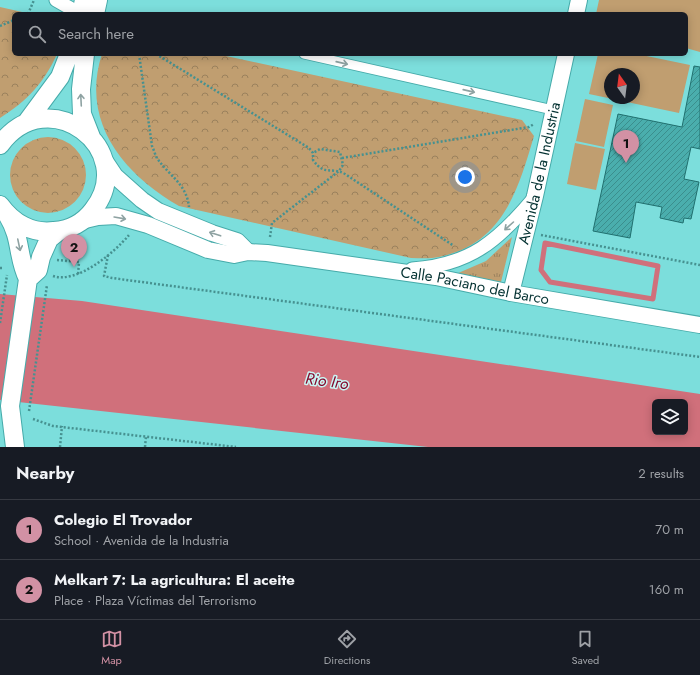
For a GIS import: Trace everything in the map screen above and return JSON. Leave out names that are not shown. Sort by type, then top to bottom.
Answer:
[{"type":"main road","points":[[81,12],[84,0]]},
{"type":"main road","points":[[95,12],[98,0]]},
{"type":"main road","points":[[0,145],[60,77],[68,56]]},
{"type":"main road","points":[[28,279],[38,270],[41,257],[49,239],[59,231],[81,221],[98,204],[103,194],[105,182],[103,158],[92,138],[82,114],[81,89],[85,56]]},
{"type":"main road","points":[[14,129],[49,118],[61,119],[73,123],[92,138]]},
{"type":"main road","points":[[3,209],[14,221],[30,229],[47,232],[59,231]]},
{"type":"main road","points":[[0,430],[10,406],[28,279],[22,266],[16,231],[3,209]]},
{"type":"main road","points":[[10,406],[15,447]]},
{"type":"street","points":[[56,0],[70,8],[73,12]]},
{"type":"street","points":[[576,12],[579,0]]},
{"type":"street","points":[[313,56],[554,110]]},
{"type":"street","name":"Avenida de la Industria","points":[[511,293],[535,196],[566,56]]},
{"type":"street","points":[[103,158],[115,176],[142,200],[158,211],[212,234],[237,240],[248,252]]},
{"type":"street","points":[[393,271],[431,268],[458,261],[469,256],[496,238],[516,219],[535,196]]},
{"type":"street","name":"Calle Paciano del Barco","points":[[81,221],[98,217],[116,216],[136,221],[208,250],[234,256],[248,252],[267,253],[436,277],[511,293],[700,322]]},
{"type":"path","points":[[29,12],[34,0]]},
{"type":"path","points":[[0,26],[12,21]]},
{"type":"path","points":[[139,56],[152,146],[156,158],[176,178],[185,191],[189,206],[188,210]]},
{"type":"path","points":[[159,56],[309,148],[313,153],[313,160],[318,167],[328,172],[339,171],[469,256]]},
{"type":"path","points":[[342,158],[529,127],[554,110]]},
{"type":"path","points":[[267,253],[272,223],[339,171],[343,165],[340,152],[330,149],[320,150],[313,153]]},
{"type":"path","points":[[52,276],[58,278],[78,275],[108,255],[121,244],[129,234],[136,221]]},
{"type":"path","points":[[526,232],[700,265]]},
{"type":"path","points":[[108,255],[104,276],[112,278],[700,357]]},
{"type":"path","points":[[52,259],[79,262],[78,275]]},
{"type":"path","points":[[0,323],[8,274]]},
{"type":"path","points":[[28,414],[47,280]]},
{"type":"path","points":[[33,419],[53,426],[236,447]]},
{"type":"path","points":[[60,447],[62,426]]},
{"type":"path","points":[[145,447],[146,436]]},
{"type":"green space","points":[[599,0],[700,0],[700,52],[688,49],[688,12],[596,12]]},
{"type":"green space","points":[[0,7],[22,12],[12,12],[12,56],[56,56],[46,74],[34,90],[10,112],[0,118]]},
{"type":"green space","points":[[102,56],[226,56],[522,120],[534,136],[514,195],[493,227],[479,240],[461,250],[436,258],[411,258],[179,206],[140,178],[124,162],[111,143],[102,123],[97,102],[97,78]]},
{"type":"green space","points":[[598,56],[647,56],[690,65],[679,113],[636,104],[640,104],[640,68],[604,68],[604,97],[589,94]]},
{"type":"green space","points":[[585,99],[613,105],[604,147],[576,141]]},
{"type":"green space","points":[[48,137],[62,140],[75,148],[83,161],[86,175],[83,189],[75,202],[62,210],[48,213],[34,210],[21,202],[13,189],[10,175],[13,161],[21,148],[34,140]]},
{"type":"green space","points":[[575,143],[605,149],[596,190],[567,184]]},
{"type":"green space","points":[[512,237],[501,282],[456,274],[486,261]]},
{"type":"water","name":"Rio Iro","points":[[0,294],[82,301],[700,394],[700,447],[428,447],[0,400]]},
{"type":"building","points":[[694,66],[700,67],[700,149],[691,147],[684,179],[699,182],[691,219],[684,218],[683,223],[660,218],[662,207],[636,202],[630,238],[593,231],[618,114],[682,127]]},
{"type":"waterway","points":[[545,243],[658,266],[653,299],[550,282],[541,270],[545,243]]},
{"type":"place","name":"Colegio El Trovador","points":[[626,163]]},
{"type":"place","name":"Melkart 7: La agricultura: El aceite","points":[[74,267]]}]
